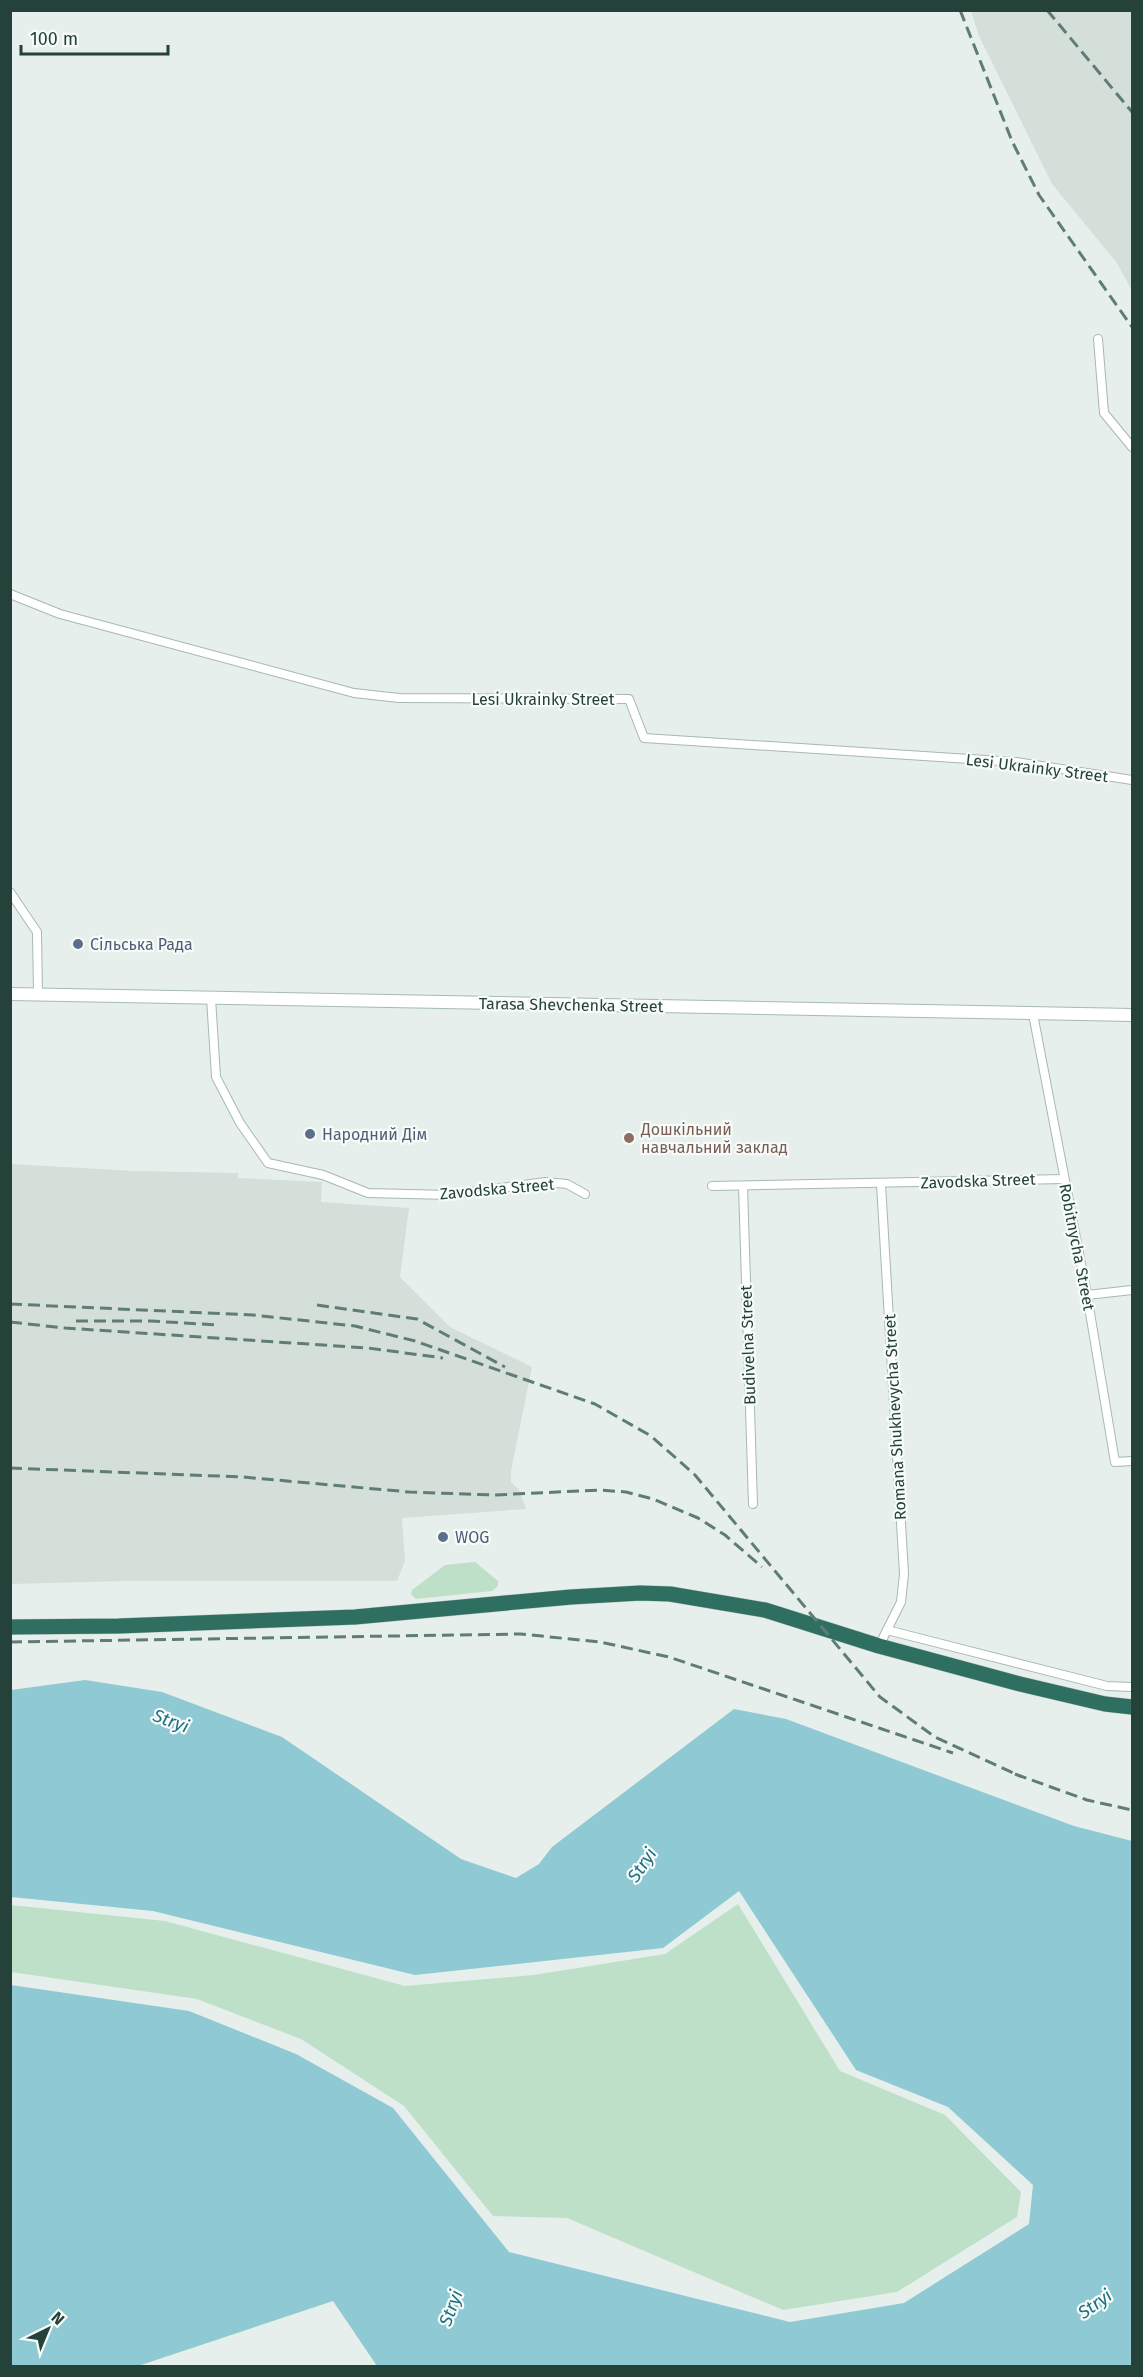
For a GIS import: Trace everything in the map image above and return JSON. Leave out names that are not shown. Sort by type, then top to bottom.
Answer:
[{"type":"highway","points":[[10,1627],[119,1626],[355,1617],[640,1593],[698,1598],[746,1606],[879,1646],[1070,1696],[1132,1707]]},
{"type":"street","points":[[1098,339],[1104,413],[1132,447]]},
{"type":"street","name":"Lesi Ukrainky Street","points":[[10,594],[60,614],[354,693],[399,698],[629,699],[644,738],[1016,762],[1132,780]]},
{"type":"street","points":[[10,892],[37,932],[38,994]]},
{"type":"street","name":"Tarasa Shevchenka Street","points":[[10,994],[1132,1016]]},
{"type":"street","name":"Zavodska Street","points":[[211,998],[216,1077],[240,1124],[268,1163],[323,1175],[368,1193],[449,1195],[545,1182],[567,1184],[585,1194]]},
{"type":"street","name":"Robitnycha Street","points":[[1033,1014],[1087,1295],[1115,1462],[1132,1461]]},
{"type":"street","name":"Zavodska Street","points":[[712,1186],[1064,1179]]},
{"type":"street","name":"Romana Shukhevycha Street","points":[[879,1646],[900,1602],[904,1574],[881,1184]]},
{"type":"street","name":"Budivelna Street","points":[[743,1186],[753,1504]]},
{"type":"street","points":[[1087,1295],[1132,1290]]},
{"type":"street","points":[[887,1630],[1107,1686],[1132,1688]]},
{"type":"shaded area","points":[[971,11],[1132,11],[1132,291],[1117,263],[1052,184],[979,36]]},
{"type":"shaded area","points":[[11,1164],[134,1171],[238,1173],[238,1178],[322,1182],[321,1202],[409,1208],[400,1277],[450,1327],[532,1367],[511,1471],[511,1482],[519,1490],[526,1509],[402,1518],[405,1561],[397,1581],[129,1581],[11,1584]]},
{"type":"green space","points":[[475,1562],[498,1581],[498,1586],[492,1591],[416,1599],[411,1594],[412,1590],[445,1565]]},
{"type":"green space","points":[[738,1904],[840,2071],[945,2115],[1021,2192],[1017,2217],[897,2292],[783,2310],[567,2218],[493,2216],[404,2106],[301,2039],[197,1999],[11,1972],[11,1905],[165,1921],[405,1986],[534,1975],[665,1954]]},
{"type":"water","name":"Stryi","points":[[85,1680],[162,1692],[282,1737],[461,1859],[516,1878],[539,1864],[552,1847],[734,1709],[786,1719],[1074,1826],[1132,1841],[1132,2366],[377,2366],[333,2301],[138,2366],[11,2366],[11,1985],[189,2011],[296,2054],[393,2108],[509,2252],[790,2322],[904,2303],[1029,2224],[1033,2185],[948,2107],[856,2070],[739,1891],[663,1948],[415,1975],[153,1911],[11,1897],[11,1690]]},
{"type":"railway","points":[[960,10],[1012,141],[1039,195],[1132,327]]},
{"type":"railway","points":[[1047,10],[1132,112]]},
{"type":"railway","points":[[10,1304],[253,1315],[355,1326],[415,1341],[595,1404],[651,1436],[695,1475],[880,1697],[935,1737],[1022,1777]]},
{"type":"railway","points":[[317,1305],[417,1319],[505,1367]]},
{"type":"railway","points":[[76,1321],[151,1321],[219,1325]]},
{"type":"railway","points":[[10,1322],[65,1328],[368,1348],[443,1358]]},
{"type":"railway","points":[[10,1468],[243,1477],[409,1492],[494,1495],[600,1490],[626,1492],[653,1499],[698,1518],[725,1535],[762,1567]]},
{"type":"railway","points":[[10,1642],[521,1634],[600,1642],[669,1657],[953,1753]]},
{"type":"railway","points":[[1015,1774],[1087,1800],[1132,1810]]},
{"type":"place","name":"Сільська Рада","points":[[78,944]]},
{"type":"place","name":"Народний Дім","points":[[310,1134]]},
{"type":"place","name":"Дошкільний навчальний заклад","points":[[629,1138]]},
{"type":"place","name":"WOG","points":[[443,1537]]}]
